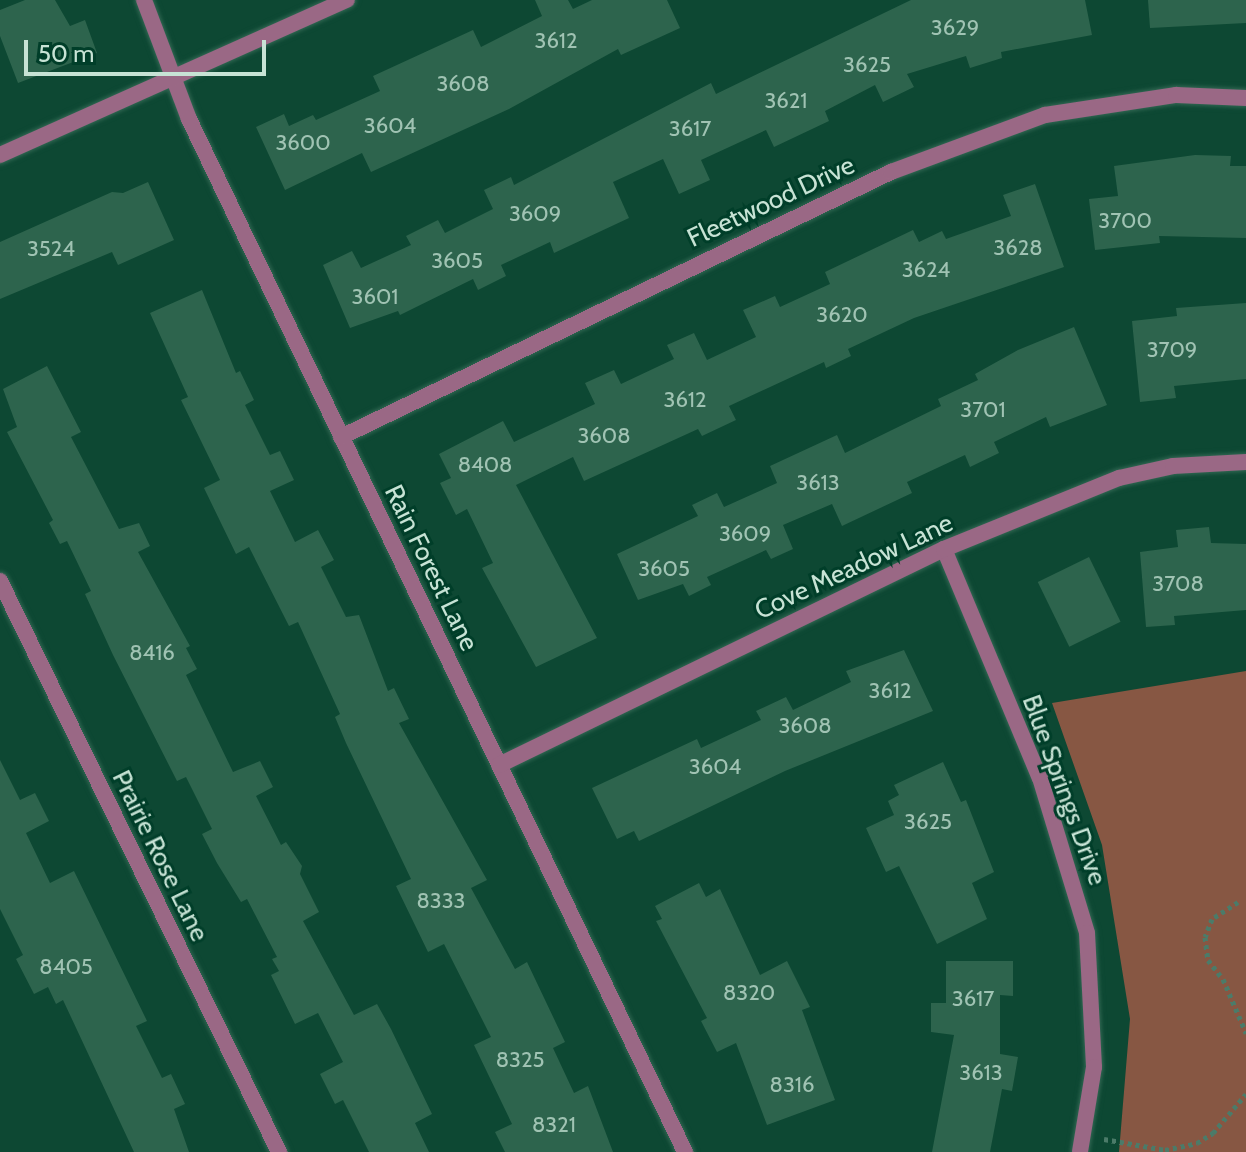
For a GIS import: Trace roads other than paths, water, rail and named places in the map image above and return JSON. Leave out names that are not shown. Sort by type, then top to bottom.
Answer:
[{"type":"street","name":"Rain Forest Lane","points":[[144,0],[174,79],[341,437],[685,1152]]},
{"type":"street","points":[[0,155],[347,0]]},
{"type":"street","name":"Fleetwood Drive","points":[[341,437],[891,172],[1045,115],[1176,95],[1246,98]]},
{"type":"street","name":"Cove Meadow Lane","points":[[499,765],[944,549],[1119,478],[1173,466],[1246,462]]},
{"type":"street","name":"Blue Springs Drive","points":[[944,549],[1040,778],[1087,933],[1094,1067],[1082,1144]]},
{"type":"street","name":"Prairie Rose Lane","points":[[0,581],[279,1152]]}]
